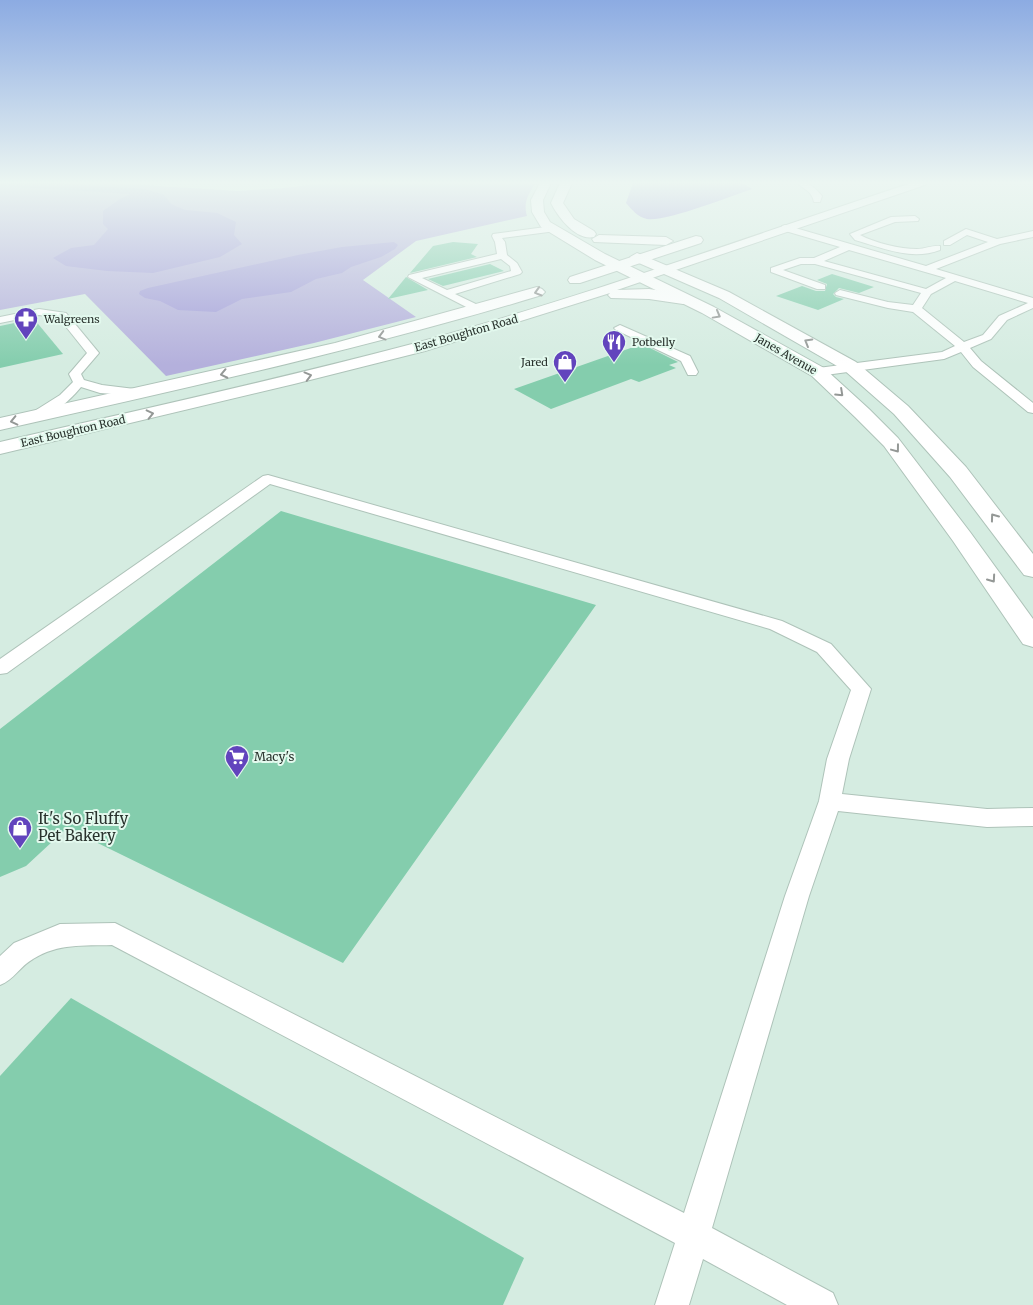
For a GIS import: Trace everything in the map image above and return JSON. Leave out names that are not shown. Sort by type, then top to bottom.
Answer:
[{"type":"main road","name":"Janes Avenue","points":[[580,244],[774,346],[818,372],[891,442],[962,537],[1033,638]]},
{"type":"main road","name":"Janes Avenue","points":[[610,244],[724,295],[850,366],[901,410],[958,472],[1033,570]]},
{"type":"main road","name":"East Boughton Road","points":[[0,424],[282,362],[478,309],[556,286],[684,244]]},
{"type":"main road","name":"East Boughton Road","points":[[0,448],[294,379],[419,347],[565,303],[739,244]]},
{"type":"main road","points":[[565,303],[633,294],[684,299]]},
{"type":"lane","points":[[446,293],[517,272],[514,265],[502,256],[500,244]]},
{"type":"lane","points":[[838,244],[1033,301]]},
{"type":"lane","points":[[881,244],[905,250],[924,252],[937,248]]},
{"type":"lane","points":[[926,270],[992,244]]},
{"type":"lane","points":[[815,261],[848,247]]},
{"type":"lane","points":[[478,309],[413,277],[444,269],[482,263],[502,256]]},
{"type":"lane","points":[[821,287],[774,270],[800,261],[815,261],[927,292]]},
{"type":"lane","points":[[916,309],[927,292],[954,278]]},
{"type":"lane","points":[[840,293],[888,305],[916,309],[963,347],[977,364],[1033,409]]},
{"type":"lane","points":[[818,372],[850,366],[944,355],[987,337],[1003,318],[1033,305]]},
{"type":"lane","points":[[0,320],[39,312],[62,315],[93,353],[76,374],[79,382]]},
{"type":"lane","points":[[620,328],[686,359],[692,372]]},
{"type":"lane","points":[[79,382],[100,389],[139,393]]},
{"type":"lane","points":[[38,415],[66,398],[79,382]]},
{"type":"lane","points":[[0,668],[268,479],[776,624],[824,648],[861,689],[838,759],[830,801],[796,896],[672,1305]]},
{"type":"lane","points":[[830,801],[987,818],[1033,817]]},
{"type":"lane","points":[[0,973],[23,951],[60,935],[115,934],[694,1236],[821,1305]]},
{"type":"shaded area","points":[[0,244],[412,244],[363,280],[416,317],[314,343],[166,376],[85,294],[0,310]]},
{"type":"shaded area","points":[[242,244],[220,257],[153,273],[107,271],[66,266],[53,258],[71,248],[94,245]]},
{"type":"shaded area","points":[[374,244],[398,245],[395,249],[381,257],[351,267],[342,273],[316,279],[291,292],[242,299],[216,312],[178,310],[139,294],[140,291],[148,288],[342,247]]},
{"type":"building","points":[[444,244],[478,244],[471,254],[477,257],[410,273],[433,246]]},
{"type":"building","points":[[490,264],[504,271],[443,286],[428,279]]},
{"type":"building","points":[[832,274],[874,287],[859,293],[839,288],[833,294],[844,299],[818,310],[776,296],[802,286],[816,291],[825,291],[827,284],[817,280]]},
{"type":"building","points":[[406,277],[428,290],[388,299]]},
{"type":"building","name":"Walgreens","points":[[34,319],[63,354],[0,368],[0,326]]},
{"type":"building","points":[[642,344],[678,362],[669,365],[676,368],[639,382],[631,379],[551,409],[514,389]]},
{"type":"building","name":"Macy's","points":[[281,511],[596,605],[343,963],[67,828],[26,866],[0,877],[0,729]]},
{"type":"building","points":[[71,998],[524,1258],[503,1305],[0,1305],[0,1076]]},
{"type":"place","name":"Walgreens","points":[[26,340]]},
{"type":"place","name":"Potbelly","points":[[614,363]]},
{"type":"place","name":"Jared","points":[[565,383]]},
{"type":"place","name":"Macy's","points":[[237,778]]},
{"type":"place","name":"It's So Fluffy Pet Bakery","points":[[20,849]]}]
